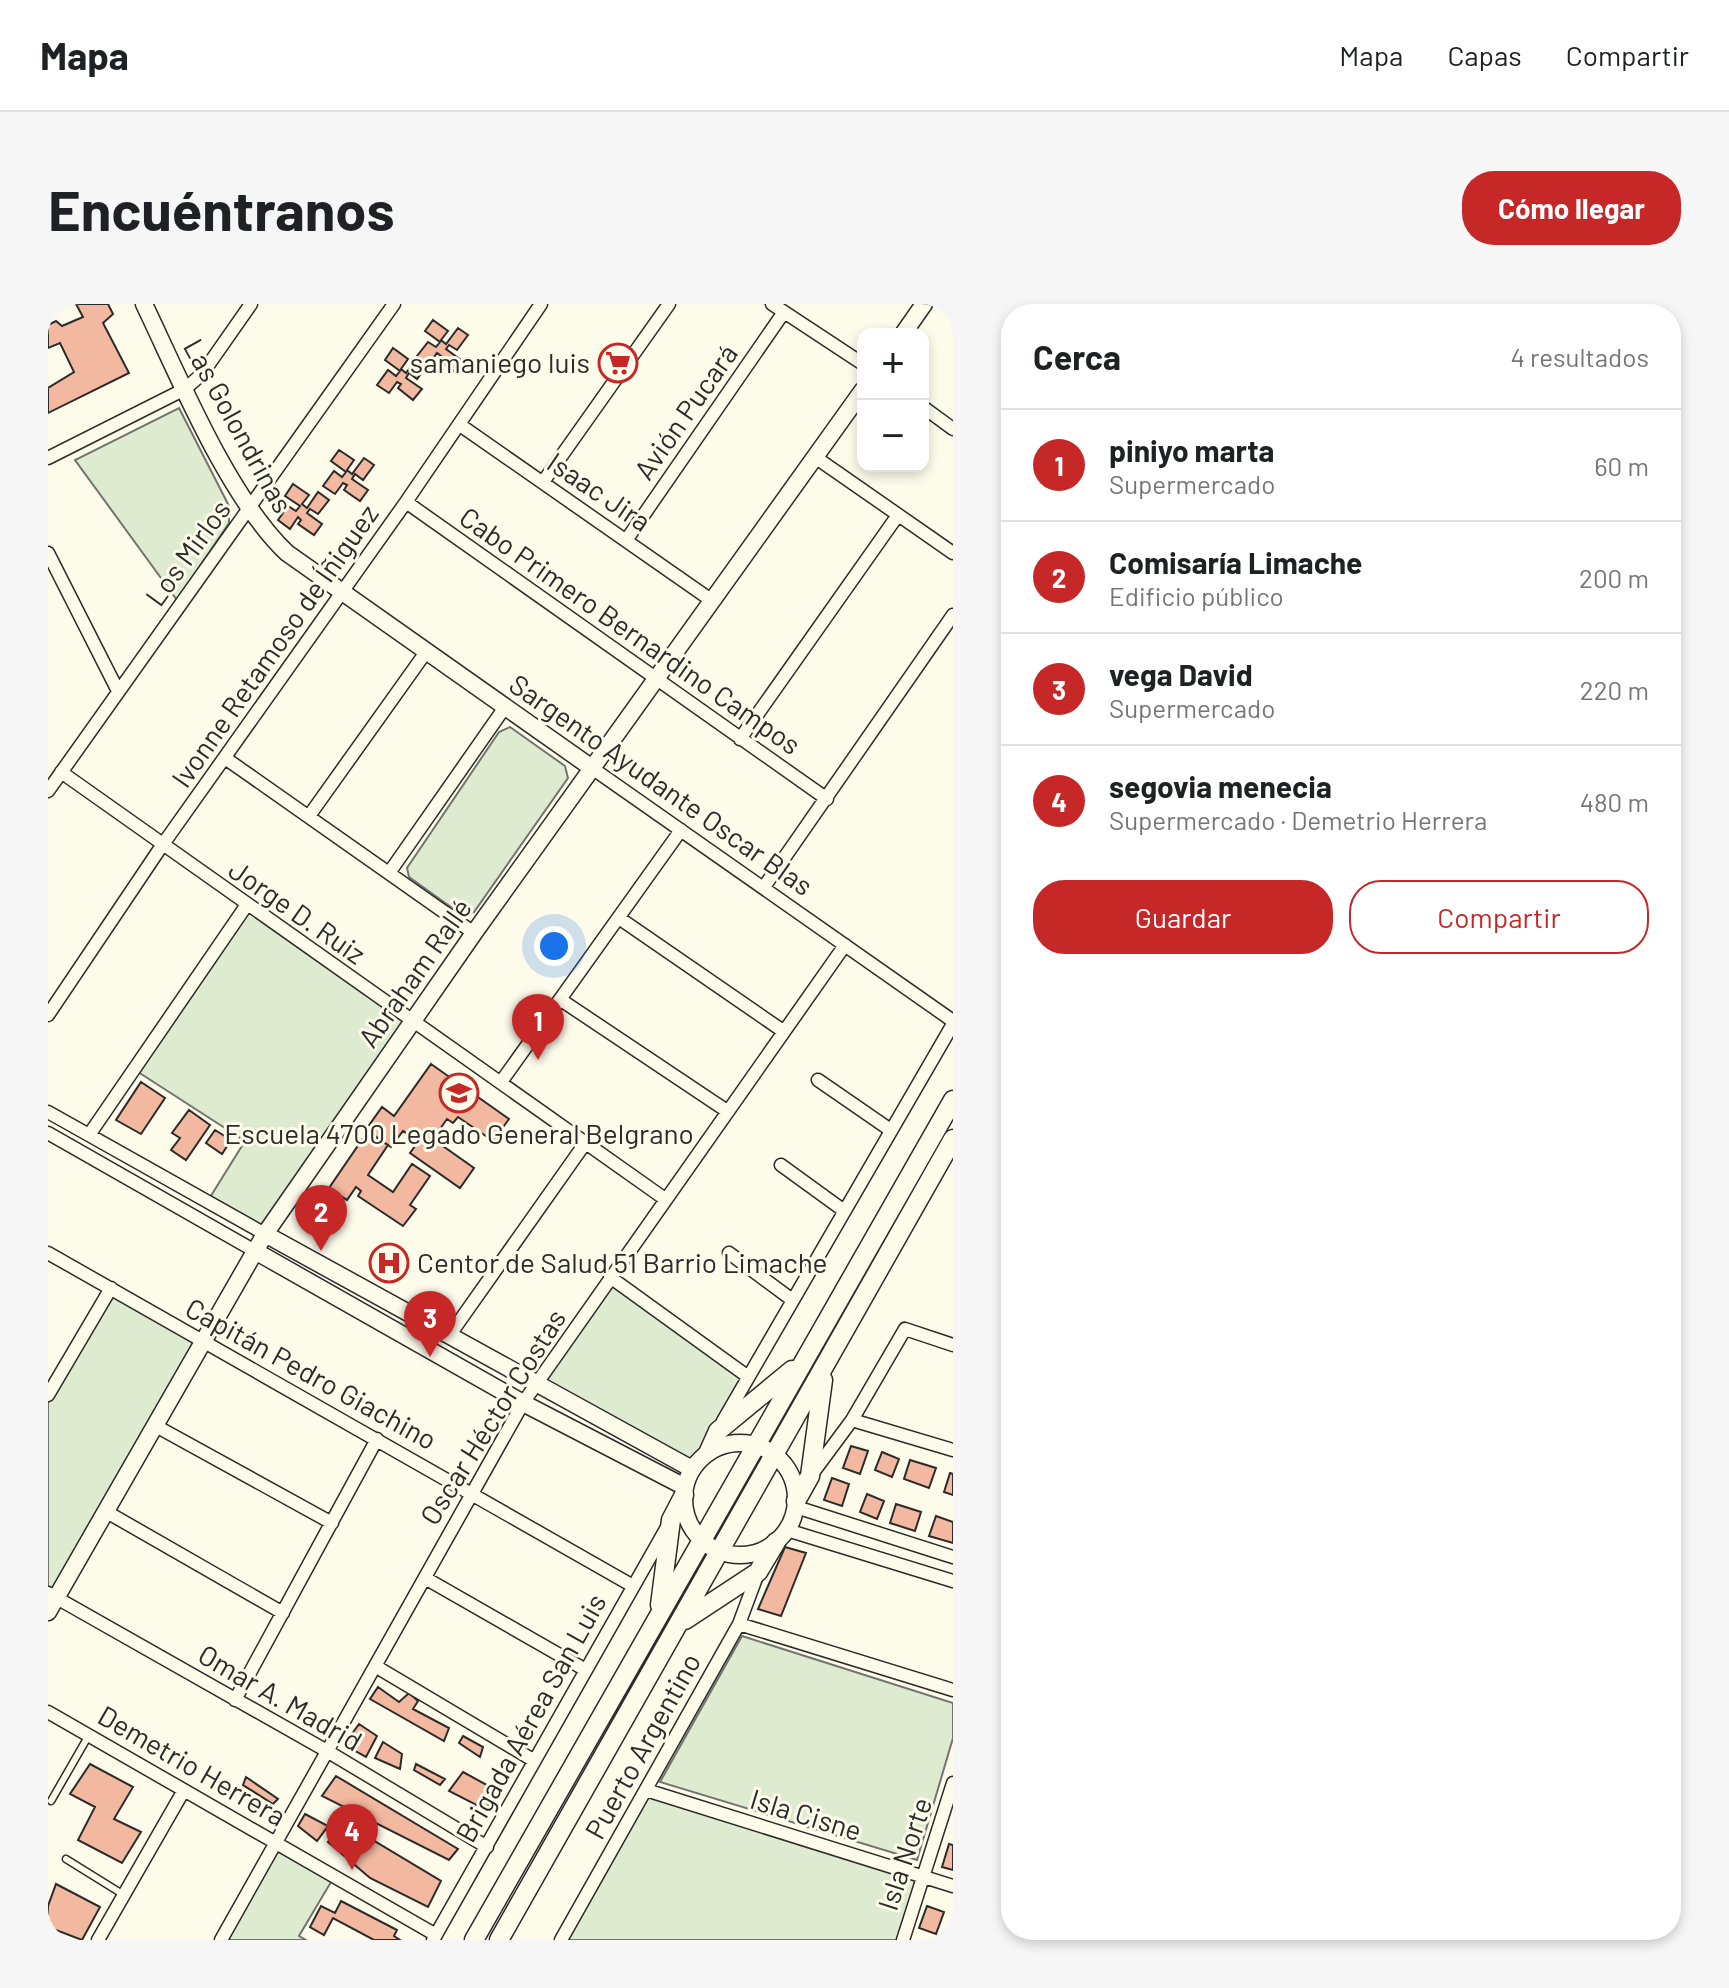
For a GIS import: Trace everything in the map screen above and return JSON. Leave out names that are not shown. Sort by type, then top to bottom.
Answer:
[{"type":"main road","points":[[474,1940],[953,1100]]},
{"type":"main road","points":[[499,1940],[953,1139]]},
{"type":"main road","points":[[709,1451],[718,1431],[789,1373],[814,1344]]},
{"type":"main road","points":[[796,1504],[810,1476],[820,1393],[831,1353]]},
{"type":"main road","points":[[659,1614],[671,1520],[684,1491]]},
{"type":"main road","points":[[679,1624],[758,1572],[781,1536]]},
{"type":"street","name":"Las Golondrinas","points":[[144,304],[249,509],[265,532],[287,553],[341,590]]},
{"type":"street","points":[[48,458],[185,389],[202,374],[251,304]]},
{"type":"street","name":"Los Mirlos","points":[[48,791],[394,304]]},
{"type":"street","points":[[543,482],[669,304]]},
{"type":"street","points":[[772,304],[857,360]]},
{"type":"street","points":[[907,328],[924,304]]},
{"type":"street","name":"Ivonne Retamoso de Íñiguez","points":[[48,1015],[161,847],[460,425],[537,305]]},
{"type":"street","name":"Avión Pucará","points":[[627,539],[784,312]]},
{"type":"street","name":"Abraham Rallé","points":[[51,1601],[265,1234],[474,933],[857,398]]},
{"type":"street","points":[[929,411],[953,429]]},
{"type":"street","name":"Isaac Jira","points":[[460,425],[711,600]]},
{"type":"street","points":[[815,457],[953,553]]},
{"type":"street","name":"Cabo Primero Bernardino Campos","points":[[406,502],[654,680],[827,799]]},
{"type":"street","points":[[740,739],[898,515]]},
{"type":"street","points":[[48,553],[118,691]]},
{"type":"street","name":"Sargento Ayudante Oscar Blas","points":[[341,590],[953,1022]]},
{"type":"street","points":[[764,887],[953,615]]},
{"type":"street","points":[[309,816],[426,652]]},
{"type":"street","points":[[389,873],[505,707]]},
{"type":"street","points":[[225,758],[474,933]]},
{"type":"street","name":"Jorge D. Ruiz","points":[[61,772],[161,847],[665,1199]]},
{"type":"street","points":[[501,1082],[681,830]]},
{"type":"street","points":[[89,1135],[246,906]]},
{"type":"street","points":[[619,918],[783,1031]]},
{"type":"street","name":"Oscar Héctor Costas","points":[[221,1940],[523,1403],[845,945]]},
{"type":"street","points":[[561,1000],[727,1111]]},
{"type":"street","points":[[718,1431],[791,1299],[953,1022]]},
{"type":"street","points":[[818,1080],[889,1129]]},
{"type":"street","points":[[48,1112],[692,1469]]},
{"type":"street","points":[[48,1133],[684,1491]]},
{"type":"street","points":[[449,1336],[586,1142]]},
{"type":"street","points":[[781,1165],[843,1210]]},
{"type":"street","name":"Capitán Pedro Giachino","points":[[48,1253],[472,1491],[633,1586]]},
{"type":"street","points":[[729,1253],[791,1299]]},
{"type":"street","points":[[610,1277],[747,1376]]},
{"type":"street","points":[[48,1395],[111,1288]]},
{"type":"street","points":[[810,1476],[852,1420],[905,1329],[953,1345]]},
{"type":"street","points":[[48,1363],[62,1371]]},
{"type":"street","points":[[852,1420],[953,1450]]},
{"type":"street","points":[[154,1425],[332,1523]]},
{"type":"street","points":[[235,1700],[377,1439]]},
{"type":"street","points":[[733,1443],[755,1445],[775,1455],[794,1483],[796,1504],[781,1536],[759,1551],[740,1555],[721,1551],[702,1539],[688,1519],[684,1491],[692,1469],[709,1451],[733,1443]]},
{"type":"street","points":[[796,1504],[953,1557]]},
{"type":"street","points":[[105,1511],[283,1613]]},
{"type":"street","name":"Brigada Aérea San Luis","points":[[435,1937],[671,1520]]},
{"type":"street","points":[[781,1536],[953,1581]]},
{"type":"street","name":"Puerto Argentino","points":[[561,1940],[739,1624],[758,1572]]},
{"type":"street","points":[[425,1578],[584,1669]]},
{"type":"street","name":"Omar A. Madrid","points":[[51,1601],[327,1751],[487,1847]]},
{"type":"street","points":[[739,1624],[953,1690]]},
{"type":"street","points":[[375,1666],[533,1760]]},
{"type":"street","name":"Demetrio Herrera","points":[[48,1712],[277,1842],[435,1937]]},
{"type":"street","name":"Isla Norte","points":[[903,1940],[953,1783]]},
{"type":"street","points":[[98,1940],[184,1790]]},
{"type":"street","name":"Isla Cisne","points":[[646,1790],[953,1886]]},
{"type":"lane","points":[[51,1801],[89,1735]]},
{"type":"lane","points":[[66,1859],[124,1895]]},
{"type":"green space","points":[[179,408],[229,506],[229,523],[177,600],[75,460]]},
{"type":"green space","points":[[510,727],[565,766],[568,778],[474,912],[462,915],[409,877],[407,868],[499,732]]},
{"type":"green space","points":[[247,906],[413,1021],[264,1231],[209,1199],[245,1141],[135,1070]]},
{"type":"green space","points":[[611,1279],[746,1376],[708,1450],[692,1467],[536,1383]]},
{"type":"green space","points":[[111,1289],[202,1340],[56,1597],[48,1593],[48,1399]]},
{"type":"green space","points":[[742,1636],[953,1703],[953,1738],[917,1860],[660,1782]]},
{"type":"green space","points":[[647,1792],[921,1878],[902,1940],[562,1940]]},
{"type":"green space","points":[[278,1846],[334,1877],[299,1936],[306,1940],[223,1940]]},
{"type":"building","points":[[76,304],[108,304],[113,314],[103,323],[129,373],[48,413],[48,388],[74,372],[60,343],[48,348],[48,325],[56,321],[62,326],[83,317]]},
{"type":"building","points":[[433,320],[448,331],[441,340],[446,344],[458,328],[468,335],[457,350],[449,345],[446,349],[461,360],[454,371],[438,360],[441,356],[437,353],[429,364],[417,356],[428,342],[436,347],[440,342],[425,331]]},
{"type":"building","points":[[393,348],[408,359],[401,369],[406,373],[418,357],[428,364],[417,379],[409,373],[406,378],[422,389],[413,400],[398,388],[401,384],[397,382],[389,393],[377,385],[388,370],[396,376],[400,371],[385,360]]},
{"type":"building","points":[[339,450],[354,460],[347,470],[352,474],[364,458],[374,465],[363,480],[355,474],[352,479],[368,490],[360,501],[344,490],[347,485],[343,483],[335,494],[323,486],[334,471],[342,477],[346,472],[331,461]]},
{"type":"building","points":[[293,484],[309,495],[302,504],[307,508],[318,492],[329,500],[318,514],[310,509],[307,513],[322,524],[314,535],[298,524],[301,520],[298,517],[290,529],[278,520],[288,506],[296,511],[300,506],[285,496]]},
{"type":"building","points":[[431,1064],[509,1119],[493,1141],[458,1117],[453,1123],[447,1119],[433,1139],[474,1168],[460,1188],[410,1153],[418,1142],[403,1131],[391,1147],[365,1131],[382,1107],[394,1116]]},
{"type":"building","points":[[141,1082],[165,1098],[141,1134],[116,1120]]},
{"type":"building","points":[[189,1110],[210,1125],[186,1160],[171,1150],[180,1138],[172,1133]]},
{"type":"building","points":[[215,1130],[231,1140],[222,1154],[206,1143]]},
{"type":"building","points":[[368,1131],[388,1145],[368,1175],[393,1192],[412,1164],[430,1176],[410,1205],[416,1209],[403,1226],[358,1196],[361,1191],[356,1187],[347,1200],[329,1188]]},
{"type":"building","points":[[851,1446],[868,1451],[860,1474],[843,1468]]},
{"type":"building","points":[[882,1452],[899,1459],[892,1477],[875,1470]]},
{"type":"building","points":[[910,1460],[936,1468],[929,1488],[904,1479]]},
{"type":"building","points":[[950,1473],[953,1474],[953,1495],[944,1492]]},
{"type":"building","points":[[832,1478],[849,1484],[842,1506],[824,1500]]},
{"type":"building","points":[[867,1494],[884,1501],[877,1519],[860,1512]]},
{"type":"building","points":[[896,1504],[921,1512],[915,1531],[890,1523]]},
{"type":"building","points":[[936,1516],[953,1522],[953,1543],[929,1536]]},
{"type":"building","points":[[785,1547],[806,1553],[781,1616],[758,1609]]},
{"type":"building","points":[[378,1687],[399,1702],[409,1693],[418,1701],[413,1709],[449,1728],[444,1741],[370,1699]]},
{"type":"building","points":[[359,1724],[377,1736],[366,1757],[344,1745]]},
{"type":"building","points":[[463,1736],[483,1747],[480,1757],[459,1743]]},
{"type":"building","points":[[383,1742],[402,1754],[400,1769],[375,1758]]},
{"type":"building","points":[[90,1764],[133,1787],[114,1819],[141,1832],[122,1863],[78,1840],[95,1807],[70,1794]]},
{"type":"building","points":[[416,1764],[445,1779],[440,1785],[414,1770]]},
{"type":"building","points":[[463,1772],[496,1790],[486,1810],[449,1791]]},
{"type":"building","points":[[336,1776],[458,1849],[449,1860],[322,1796]]},
{"type":"building","points":[[246,1777],[278,1799],[273,1804],[243,1785]]},
{"type":"building","points":[[305,1814],[328,1826],[317,1841],[298,1826]]},
{"type":"building","points":[[336,1828],[361,1833],[441,1881],[428,1907],[370,1878],[328,1842]]},
{"type":"building","points":[[949,1844],[953,1845],[953,1870],[942,1867]]},
{"type":"building","points":[[56,1884],[100,1907],[82,1940],[48,1927],[48,1906]]},
{"type":"building","points":[[341,1901],[397,1930],[394,1936],[400,1940],[374,1940],[333,1918],[324,1935],[310,1927],[321,1906],[335,1913]]},
{"type":"building","points":[[927,1906],[944,1912],[936,1934],[919,1928]]},
{"type":"place","name":"samaniego luis","points":[[618,363]]},
{"type":"place","name":"piniyo marta","points":[[538,1060]]},
{"type":"place","name":"Escuela 4700 Legado General Belgrano","points":[[459,1093]]},
{"type":"place","name":"Comisaría Limache","points":[[321,1251]]},
{"type":"place","name":"Centor de Salud 51 Barrio Limache","points":[[389,1263]]},
{"type":"place","name":"vega David","points":[[430,1357]]},
{"type":"place","name":"segovia menecia","points":[[352,1870]]}]
